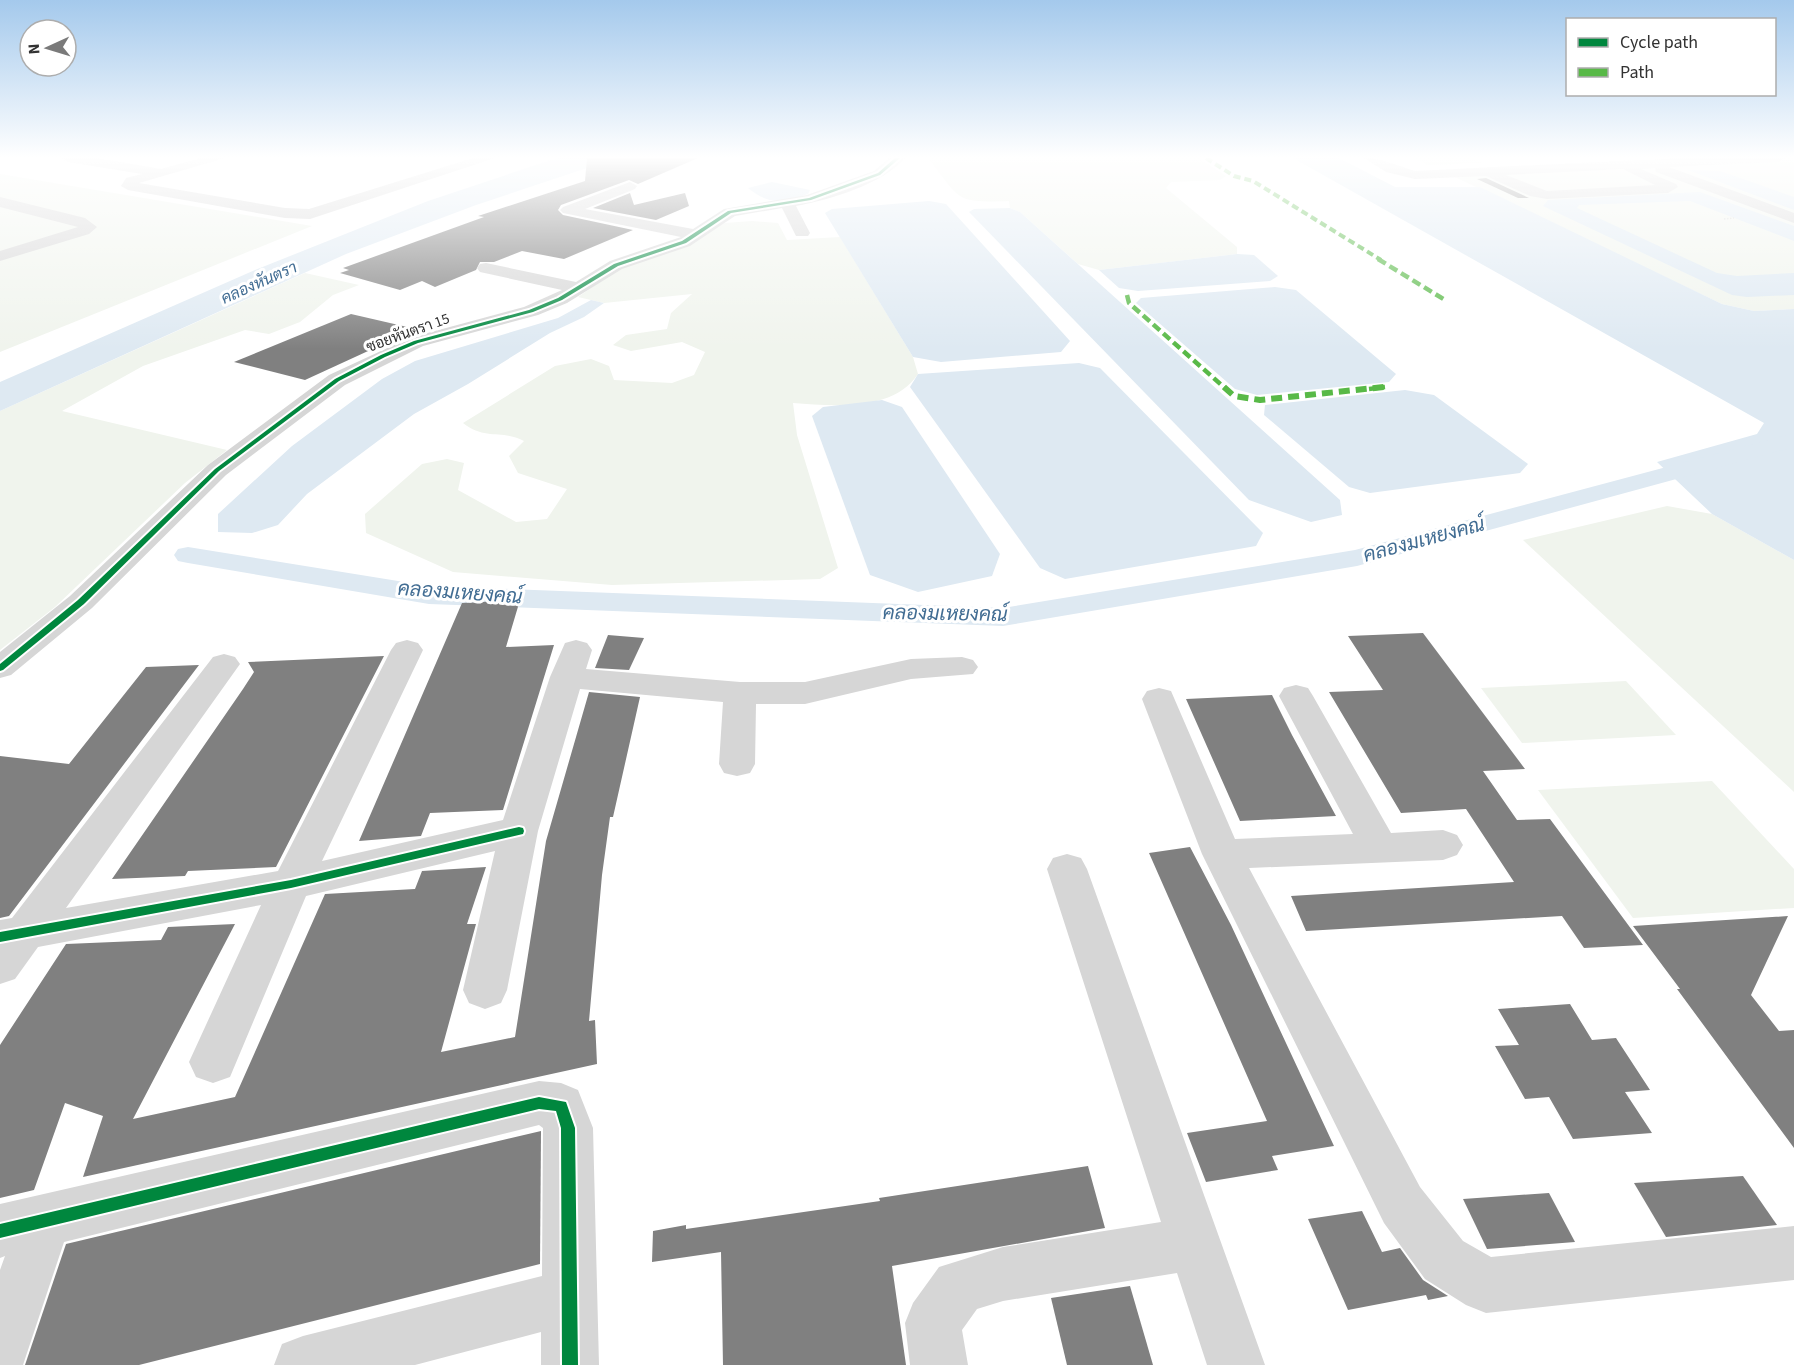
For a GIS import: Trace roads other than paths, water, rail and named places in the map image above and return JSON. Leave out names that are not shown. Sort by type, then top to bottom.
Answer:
[{"type":"street","points":[[0,256],[83,231],[89,227],[80,222]]},
{"type":"street","points":[[628,222],[697,235]]},
{"type":"street","name":"ซอยหันตรา 15","points":[[0,668],[81,602],[217,470],[338,380],[383,356],[416,342],[531,310],[579,288],[616,265],[697,235],[714,222]]},
{"type":"street","points":[[797,222],[802,233]]},
{"type":"street","points":[[486,268],[579,288]]},
{"type":"street","points":[[213,1062],[291,884],[408,650]]},
{"type":"street","points":[[0,966],[11,935],[224,664]]},
{"type":"street","points":[[485,990],[519,831],[571,664],[740,693],[805,693],[911,669],[962,667]]},
{"type":"street","points":[[737,764],[740,693]]},
{"type":"street","points":[[1296,696],[1380,847]]},
{"type":"street","points":[[1159,699],[1222,854],[1402,1205],[1444,1260],[1486,1285],[1794,1253]]},
{"type":"street","points":[[11,935],[291,884],[519,831]]},
{"type":"street","points":[[1222,854],[1443,845]]},
{"type":"street","points":[[1067,869],[1236,1365]]},
{"type":"street","points":[[0,1352],[22,1226],[539,1103],[561,1106],[568,1128],[570,1365]]},
{"type":"street","points":[[939,1365],[933,1323],[959,1287],[1002,1274],[1195,1243]]},
{"type":"street","points":[[303,1365],[569,1297]]},
{"type":"water","name":"คลองหันตรา","points":[[376,222],[432,222],[346,254],[0,411],[0,382],[255,270]]},
{"type":"water","points":[[830,222],[962,222],[1070,341],[1061,352],[941,362],[913,357]]},
{"type":"water","points":[[978,222],[1031,222],[1340,500],[1342,515],[1311,522],[1249,500]]},
{"type":"water","points":[[1406,222],[1552,222],[1722,304],[1754,311],[1794,309],[1794,560],[1712,514],[1657,462],[1757,434],[1764,423]]},
{"type":"water","points":[[1576,222],[1607,222],[1717,273],[1737,276],[1794,273],[1794,295],[1747,297],[1732,295]]},
{"type":"water","points":[[1744,222],[1782,222],[1794,226],[1794,241]]},
{"type":"water","points":[[1237,254],[1254,255],[1278,276],[1270,281],[1138,291],[1119,288],[1099,270]]},
{"type":"water","points":[[1275,287],[1296,290],[1396,374],[1389,382],[1257,395],[1235,389],[1136,303],[1141,298]]},
{"type":"water","points":[[591,300],[604,303],[584,317],[550,333],[468,384],[414,414],[307,494],[278,525],[252,533],[218,532],[218,514],[292,446],[382,379],[415,361],[558,318]]},
{"type":"water","points":[[1079,363],[1100,368],[1263,533],[1256,546],[1065,579],[1040,568],[910,387],[918,374]]},
{"type":"water","points":[[1405,390],[1434,395],[1528,464],[1520,473],[1370,493],[1349,487],[1264,415],[1265,405]]},
{"type":"water","points":[[882,400],[902,407],[1000,554],[992,576],[918,592],[870,575],[812,416],[823,407]]},
{"type":"waterway","name":"คลองมเหยงคณ์","points":[[188,555],[429,595],[1003,617],[1357,558],[1794,440]]}]
